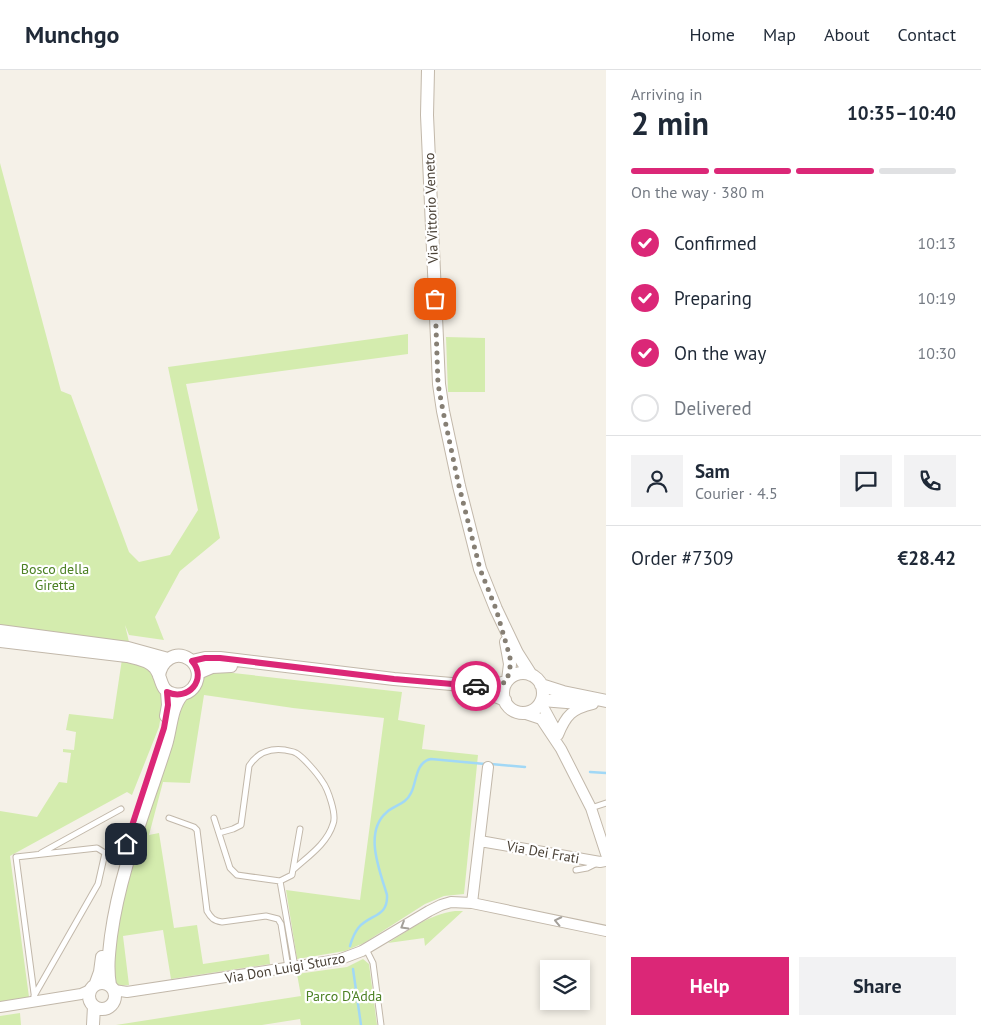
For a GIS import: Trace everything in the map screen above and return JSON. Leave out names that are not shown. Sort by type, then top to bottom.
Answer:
[{"type":"street","name":"Via Vittorio Veneto","points":[[428,70],[438,384],[459,486],[480,569],[496,609]]},
{"type":"street","points":[[496,609],[517,654],[531,675]]},
{"type":"street","points":[[496,609],[510,657],[507,681],[503,693],[505,700],[513,710],[541,719],[561,749],[591,808],[604,859]]},
{"type":"street","points":[[0,631],[128,648],[168,659]]},
{"type":"street","points":[[0,641],[127,656],[147,662],[155,667],[167,692],[168,705],[164,728],[131,829],[108,913],[100,972],[90,994],[93,1025]]},
{"type":"street","points":[[159,676],[163,663],[168,659],[180,656],[192,661],[196,666],[198,673],[196,685],[188,693],[177,695],[167,692]]},
{"type":"street","points":[[192,661],[205,658],[220,658],[394,679],[486,687],[507,681],[518,674],[531,675],[538,679],[543,692],[541,701],[534,710],[523,713]]},
{"type":"street","points":[[198,673],[207,668],[226,665],[394,686],[493,695],[505,700]]},
{"type":"street","points":[[541,685],[606,702]]},
{"type":"street","points":[[99,1025],[112,996],[108,972],[114,915],[124,876],[166,745],[175,707],[182,695]]},
{"type":"street","points":[[541,701],[592,704]]},
{"type":"street","points":[[541,701],[558,735],[561,749]]},
{"type":"street","points":[[558,735],[563,722],[572,712],[580,707],[606,702]]},
{"type":"street","points":[[472,903],[488,767]]},
{"type":"street","name":"Via Dei Frati","points":[[480,841],[604,859]]},
{"type":"street","name":"Via Don Luigi Sturzo","points":[[112,996],[127,992],[338,960],[366,949],[440,905],[451,902],[472,903],[606,931]]},
{"type":"street","points":[[0,1007],[34,999],[90,994],[103,982],[112,996]]},
{"type":"street","points":[[90,994],[99,1008],[112,996]]},
{"type":"lane","points":[[219,833],[241,825],[249,766],[254,759],[263,753],[275,749],[295,752],[324,782],[334,812],[334,824],[326,838],[314,852],[293,870]]},
{"type":"lane","points":[[591,808],[606,803]]},
{"type":"lane","points":[[38,854],[121,809]]},
{"type":"lane","points":[[169,818],[194,827],[197,830],[207,911],[210,917],[215,921],[222,922],[266,916],[278,919],[281,924],[291,968]]},
{"type":"lane","points":[[214,818],[230,868],[237,875],[280,882],[292,875],[300,829]]},
{"type":"lane","points":[[97,848],[105,853],[98,884],[34,999],[16,857],[97,848]]},
{"type":"lane","points":[[576,870],[587,868],[604,859]]},
{"type":"lane","points":[[280,882],[291,968]]},
{"type":"lane","points":[[366,949],[372,963],[381,1025]]},
{"type":"green space","name":"Bosco della Giretta","points":[[0,163],[61,391],[71,395],[129,552],[139,562],[170,555],[198,510],[168,367],[408,334],[408,354],[186,384],[220,538],[180,571],[155,617],[164,640],[129,635],[125,625],[129,642],[0,627]]},
{"type":"green space","points":[[446,337],[485,338],[485,392],[448,392]]},
{"type":"green space","points":[[122,659],[142,663],[155,676],[158,690],[164,698],[159,727],[132,795],[127,792],[10,856],[29,997],[0,1002],[0,811],[37,817],[59,782],[67,783],[71,753],[63,752],[63,749],[74,750],[76,732],[66,730],[69,714],[113,719]]},
{"type":"green space","points":[[215,671],[402,692],[398,720],[425,725],[422,749],[478,755],[464,894],[444,896],[425,904],[364,943],[345,951],[297,959],[286,890],[360,900],[384,718],[293,708],[204,695],[190,783],[163,782],[149,835],[159,833],[174,928],[197,925],[203,964],[269,954],[270,964],[171,979],[163,930],[123,936],[129,985],[119,986],[114,981],[116,923],[135,849],[183,700],[203,676]]},
{"type":"green space","points":[[455,911],[463,911],[425,946],[424,938],[388,943],[428,919]]},
{"type":"green space","name":"Parco D'Adda","points":[[363,959],[369,964],[377,1025],[301,1025],[300,1019],[262,1025],[116,1025],[301,996],[297,974],[347,967]]},
{"type":"green space","points":[[20,1013],[21,1025],[0,1025],[0,1016]]},
{"type":"waterway","points":[[350,946],[353,936],[359,927],[382,911],[387,902],[387,895],[375,852],[376,830],[380,820],[387,812],[409,797],[419,768],[426,761],[431,759],[485,764]]},
{"type":"waterway","points":[[491,764],[525,767]]},
{"type":"waterway","points":[[590,772],[606,773]]},
{"type":"waterway","points":[[353,969],[361,1025]]},
{"type":"way so far","points":[[435,299],[438,384],[443,411],[459,486],[480,569],[496,609],[510,657],[510,670],[506,682],[486,687],[476,686]]},
{"type":"route","points":[[126,844],[164,728],[168,705],[167,692],[182,695],[188,693],[196,685],[198,673],[192,661],[210,657],[394,679],[476,686]]}]
